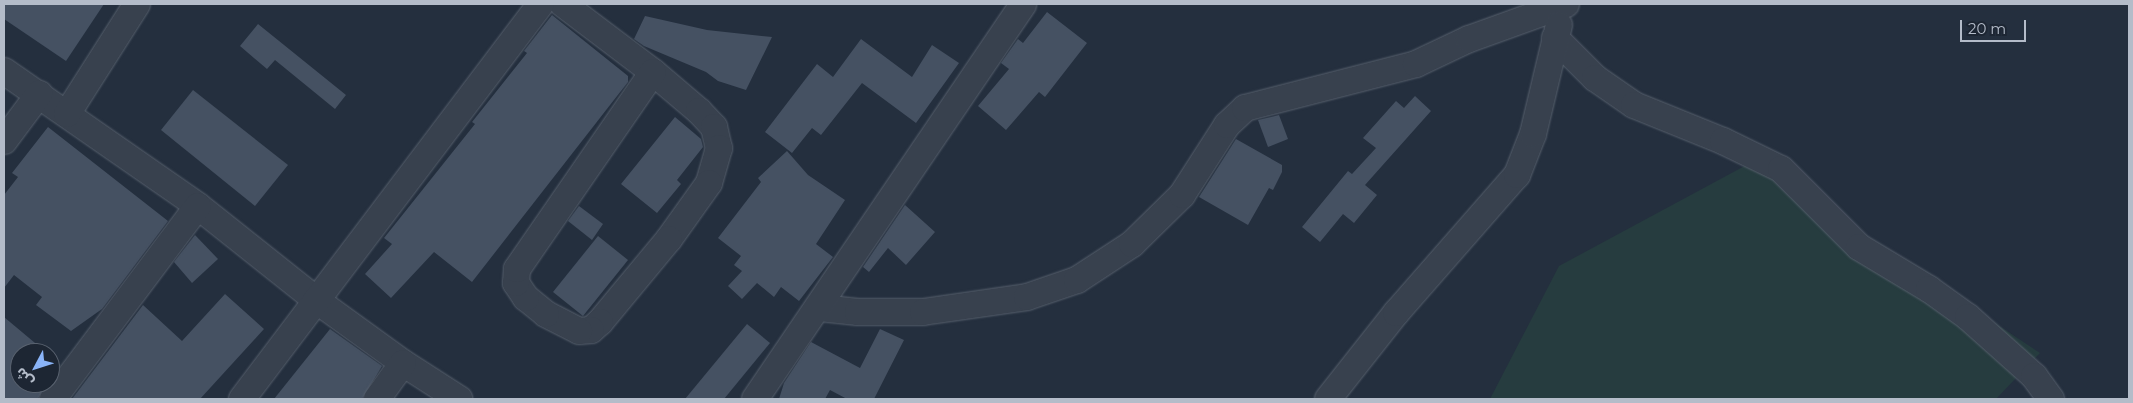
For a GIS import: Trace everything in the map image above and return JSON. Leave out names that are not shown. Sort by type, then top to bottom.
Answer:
[{"type":"street","points":[[66,114],[138,4]]},
{"type":"street","points":[[242,399],[540,4]]},
{"type":"street","points":[[563,4],[653,72],[714,127],[718,148],[709,183],[669,239],[600,322],[591,330],[580,331],[546,314],[526,298],[516,282],[517,269],[653,72]]},
{"type":"street","points":[[755,399],[820,308],[1023,4]]},
{"type":"street","points":[[820,308],[858,312],[923,312],[1027,296],[1077,280],[1132,244],[1182,195],[1227,124],[1244,108],[1416,64],[1469,39],[1565,4]]},
{"type":"street","points":[[1328,399],[1396,313],[1518,175],[1533,134],[1555,38],[1565,4]]},
{"type":"street","points":[[1555,38],[1595,78],[1634,105],[1723,141],[1780,169],[1859,247],[1930,289],[1968,317],[2034,376],[2051,399]]},
{"type":"street","points":[[6,78],[39,94],[198,206],[316,300],[403,363],[459,399]]},
{"type":"street","points":[[4,141],[39,94]]},
{"type":"street","points":[[54,399],[198,206]]},
{"type":"street","points":[[377,399],[403,363]]},
{"type":"green space","points":[[1752,162],[2040,353],[1996,399],[1490,399],[1559,266]]},
{"type":"building","points":[[4,4],[104,4],[66,61],[4,19]]},
{"type":"building","points":[[1047,12],[1087,43],[1045,97],[1039,92],[1006,130],[978,106],[1009,69],[1001,63],[1018,39],[1023,43]]},
{"type":"building","points":[[552,15],[628,76],[628,82],[472,282],[434,252],[391,298],[365,274],[392,244],[384,238],[475,124],[472,122],[527,53],[524,51]]},
{"type":"building","points":[[645,16],[707,30],[772,37],[746,90],[718,81],[706,72],[644,46],[634,39]]},
{"type":"building","points":[[258,24],[346,95],[335,109],[275,60],[267,69],[240,46]]},
{"type":"building","points":[[861,39],[912,77],[932,45],[959,63],[916,123],[862,83],[821,135],[812,128],[792,153],[765,132],[817,64],[833,77]]},
{"type":"building","points":[[193,90],[288,165],[255,206],[161,130]]},
{"type":"building","points":[[1415,96],[1431,111],[1365,185],[1377,195],[1354,223],[1343,214],[1320,242],[1302,227],[1348,171],[1352,174],[1376,148],[1363,138],[1396,101],[1404,108]]},
{"type":"building","points":[[1279,115],[1288,139],[1268,147],[1258,120]]},
{"type":"building","points":[[675,117],[701,139],[703,147],[677,180],[681,184],[657,213],[621,184]]},
{"type":"building","points":[[48,127],[168,221],[102,309],[71,331],[36,305],[42,297],[14,275],[4,288],[4,195],[18,177],[12,173]]},
{"type":"building","points":[[1236,139],[1282,165],[1282,172],[1273,190],[1269,188],[1248,225],[1199,197]]},
{"type":"building","points":[[787,151],[808,175],[845,200],[816,244],[833,257],[799,301],[781,287],[774,297],[757,283],[742,299],[728,286],[742,271],[734,265],[741,256],[718,238],[761,182],[758,178]]},
{"type":"building","points":[[905,205],[935,232],[906,265],[888,248],[869,272],[863,267]]},
{"type":"building","points":[[579,206],[603,224],[592,240],[568,221]]},
{"type":"building","points":[[195,235],[218,259],[192,283],[174,262]]},
{"type":"building","points":[[598,236],[628,260],[583,316],[553,292]]},
{"type":"building","points":[[225,294],[264,329],[200,399],[72,399],[143,305],[182,341]]},
{"type":"building","points":[[4,317],[35,343],[10,343],[10,393],[41,393],[38,399],[4,399]]},
{"type":"building","points":[[747,324],[770,343],[724,399],[685,399]]},
{"type":"building","points":[[330,329],[382,366],[362,399],[274,399]]},
{"type":"building","points":[[880,329],[904,340],[874,399],[847,399],[830,390],[825,399],[779,399],[784,383],[811,342],[860,368]]}]
